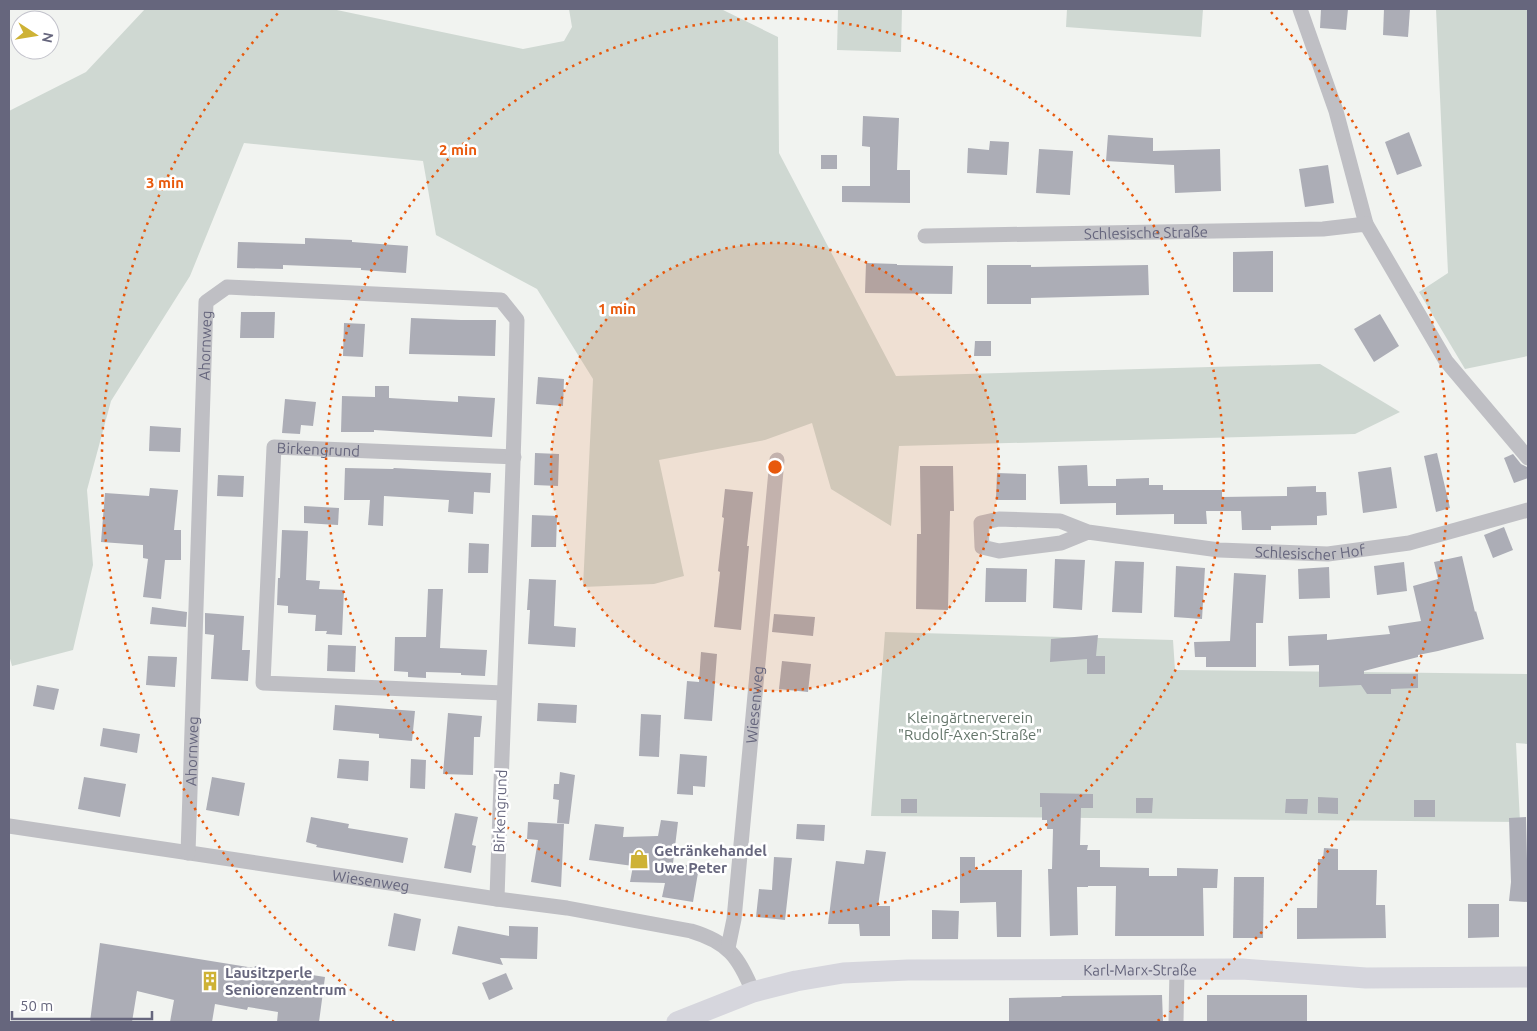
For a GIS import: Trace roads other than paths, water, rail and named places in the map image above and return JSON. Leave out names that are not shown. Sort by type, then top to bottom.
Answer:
[{"type":"main road","name":"Karl-Marx-Straße","points":[[677,1022],[753,992],[852,972],[1242,969],[1366,978],[1528,977]]},
{"type":"street","points":[[1300,9],[1336,111],[1366,224],[1446,361],[1528,458]]},
{"type":"street","name":"Schlesische Straße","points":[[925,236],[1323,229],[1366,224]]},
{"type":"street","name":"Ahornweg","points":[[188,853],[206,302],[227,287],[501,300],[517,320],[514,457]]},
{"type":"street","name":"Birkengrund","points":[[497,899],[514,457],[274,447],[263,683],[504,693]]},
{"type":"street","name":"Wiesenweg","points":[[728,948],[735,910],[777,460]]},
{"type":"street","name":"Schlesischer Hof","points":[[1088,532],[1061,543],[998,551],[982,547],[981,523],[998,519],[1060,521],[1088,532],[1219,550],[1328,554],[1409,543],[1528,510]]},
{"type":"street","name":"Wiesenweg","points":[[9,826],[567,908],[691,931],[707,936],[728,948],[736,957],[753,992]]},
{"type":"street","points":[[1176,1022],[1177,969]]},
{"type":"place","name":"Getränkehandel Uwe Peter","points":[[639,859]]},
{"type":"place","name":"Lausitzperle Seniorenzentrum","points":[[210,981]]},
{"type":"park label","name":"Kleingärtnerverein \"Rudolf-Axen-Straße\"","points":[[970,726]]}]
